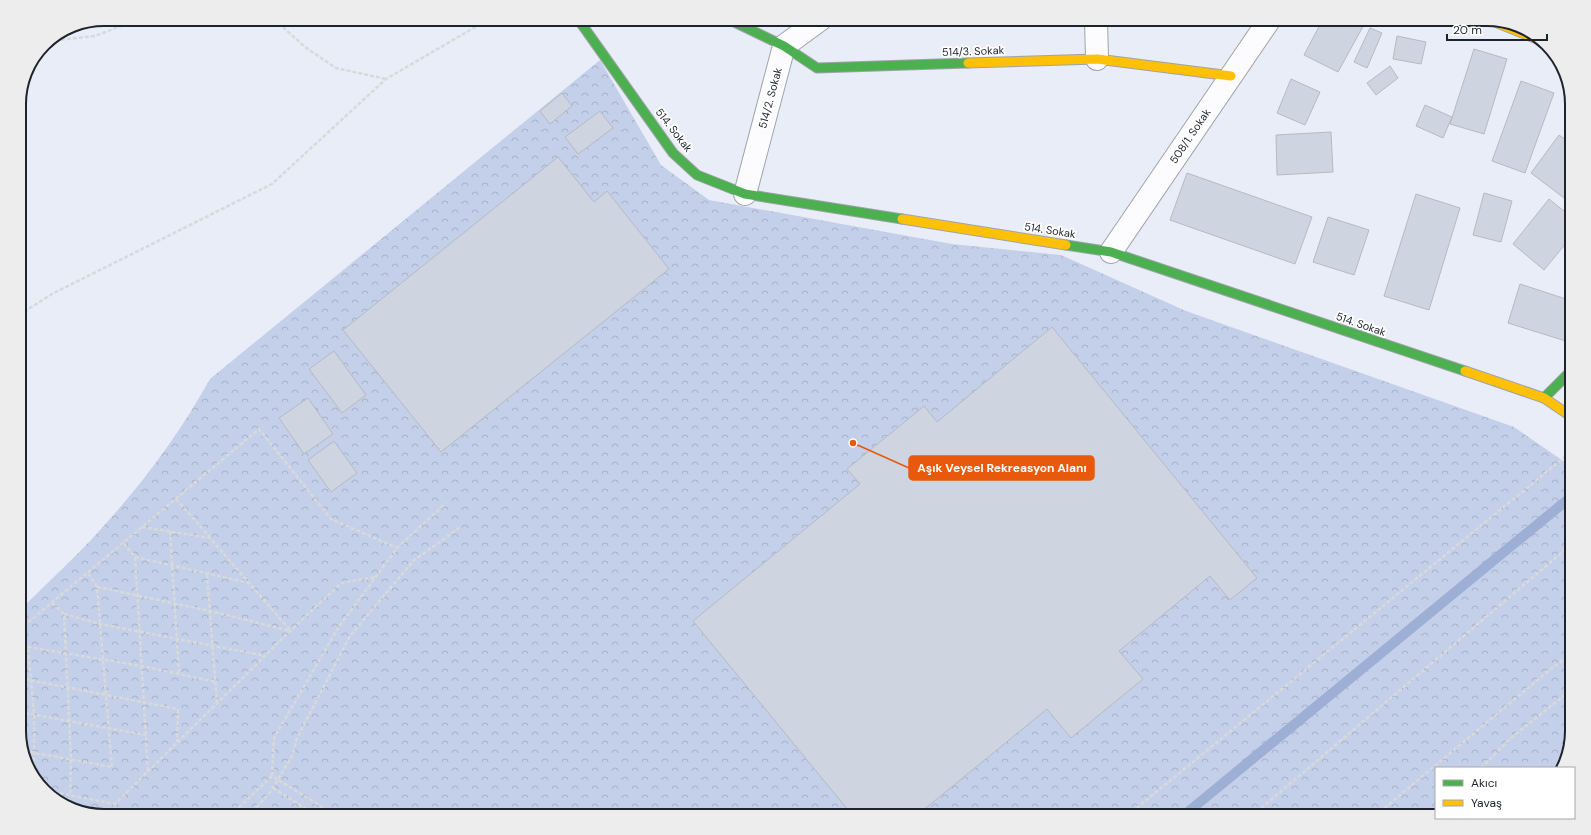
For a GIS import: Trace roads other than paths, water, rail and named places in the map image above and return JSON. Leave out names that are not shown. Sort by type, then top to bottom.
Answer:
[{"type":"street","name":"514. Sokak","points":[[583,26],[673,153],[697,175],[745,194],[1111,252],[1544,398],[1565,412]]},
{"type":"street","name":"514/3. Sokak","points":[[743,26],[784,46],[817,68],[1097,59],[1231,76]]},
{"type":"street","points":[[784,46],[811,26]]},
{"type":"street","points":[[1096,26],[1097,59]]},
{"type":"street","name":"508/1. Sokak","points":[[1111,252],[1265,26]]},
{"type":"street","name":"514/2. Sokak","points":[[745,194],[784,46]]},
{"type":"street","points":[[1544,398],[1565,377]]},
{"type":"waterway","points":[[1192,809],[1565,502]]},
{"type":"place","name":"Aşık Veysel Rekreasyon Alanı","points":[[853,443]]}]
